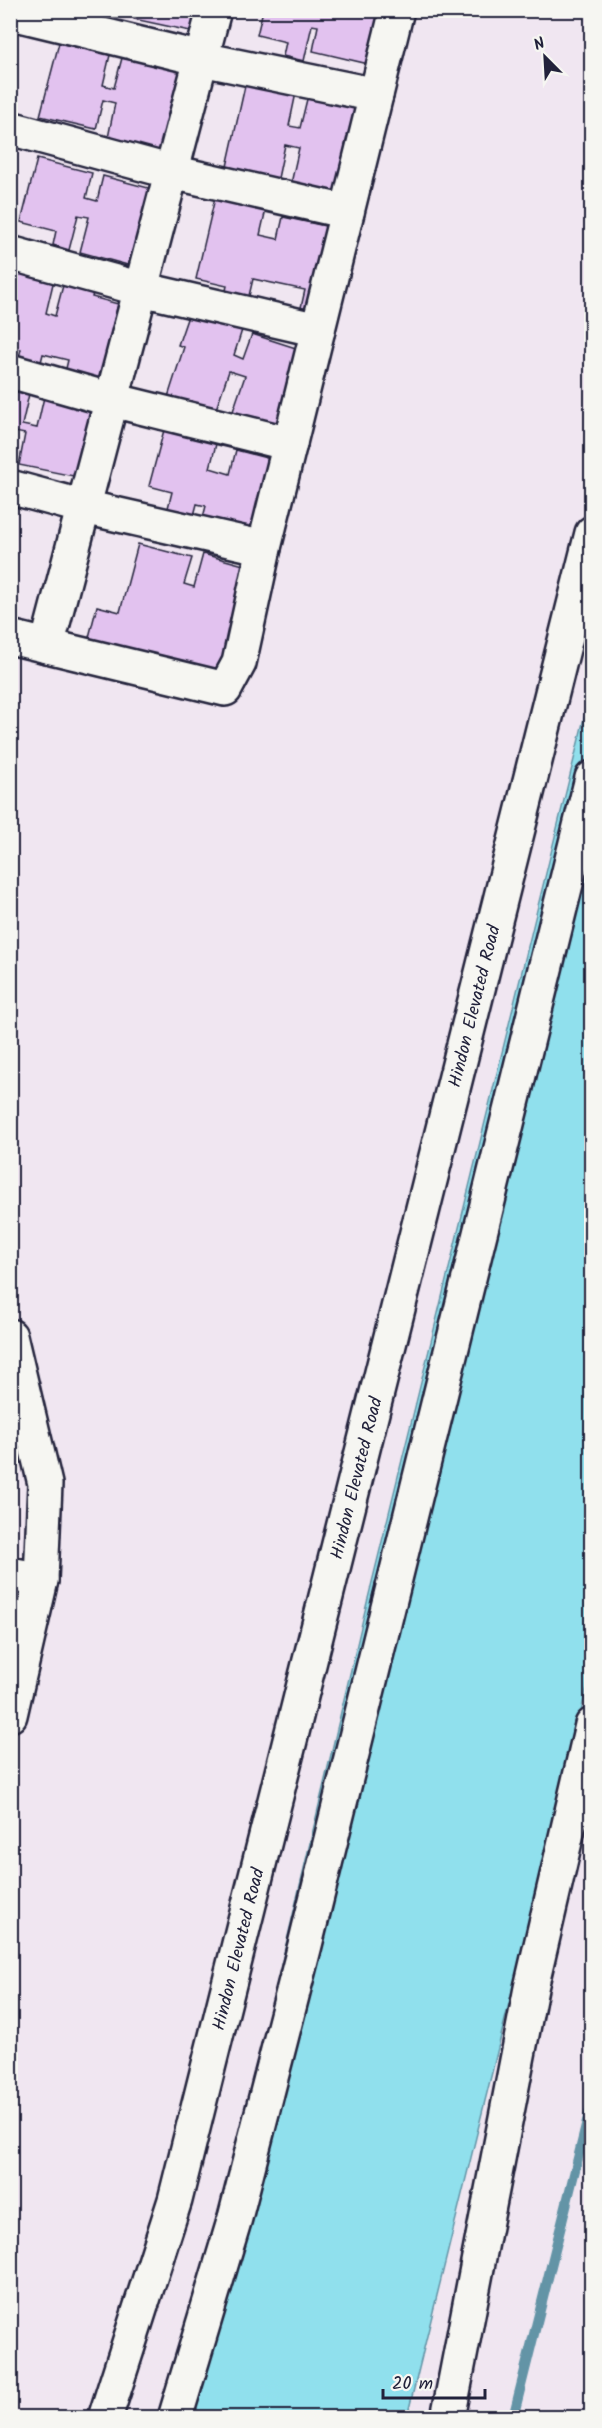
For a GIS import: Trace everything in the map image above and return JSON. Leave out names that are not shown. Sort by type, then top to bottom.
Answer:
[{"type":"main road","points":[[47,646],[214,10]]},
{"type":"main road","points":[[10,637],[225,689],[239,663],[264,548],[397,10]]},
{"type":"main road","points":[[12,14],[202,59],[376,95]]},
{"type":"main road","points":[[10,128],[172,172],[347,212]]},
{"type":"main road","points":[[10,253],[141,289],[318,330]]},
{"type":"main road","points":[[10,371],[112,400],[290,444]]},
{"type":"main road","points":[[10,487],[84,507],[264,548]]},
{"type":"main road","name":"Hindon Elevated Road","points":[[105,2418],[175,2200],[591,533]]},
{"type":"main road","points":[[175,2418],[236,2218],[591,778]]},
{"type":"main road","points":[[10,1336],[45,1484],[26,1577],[10,1715]]},
{"type":"main road","points":[[448,2418],[531,1988],[591,1725]]},
{"type":"water","points":[[591,690],[591,1671],[407,2417],[174,2418],[363,1619]]},
{"type":"building","points":[[97,10],[125,10],[123,16]]},
{"type":"building","points":[[136,10],[200,10],[195,32],[134,19]]},
{"type":"building","points":[[263,10],[330,10],[336,13],[337,10],[390,10],[377,66],[313,51],[318,26],[312,25],[304,61],[283,56],[286,42],[257,35]]},
{"type":"building","points":[[59,43],[110,55],[103,85],[114,88],[122,58],[136,61],[140,46],[196,59],[160,156],[107,143],[115,103],[103,100],[96,129],[40,116]]},
{"type":"building","points":[[247,77],[297,88],[289,126],[300,128],[309,91],[357,102],[336,198],[290,188],[299,148],[285,145],[277,183],[226,171]]},
{"type":"building","points":[[37,159],[92,173],[86,198],[97,201],[103,176],[156,190],[135,267],[80,252],[89,217],[78,215],[69,250],[53,245],[56,231],[21,222]]},
{"type":"building","points":[[218,185],[266,209],[260,235],[278,239],[283,217],[330,227],[310,314],[300,312],[305,290],[253,279],[248,300],[225,294],[227,286],[196,279]]},
{"type":"building","points":[[10,260],[56,271],[46,313],[55,316],[66,274],[96,281],[92,297],[118,304],[98,385],[64,377],[68,360],[43,354],[39,370],[17,365],[21,349],[10,346]]},
{"type":"building","points":[[189,313],[242,330],[234,355],[243,359],[252,334],[302,350],[274,432],[231,417],[245,376],[229,371],[215,412],[168,397],[184,347],[178,345]]},
{"type":"building","points":[[10,391],[29,394],[22,425],[37,428],[44,397],[105,400],[83,478],[19,465],[25,434],[10,431]]},
{"type":"building","points":[[164,430],[216,444],[210,468],[230,474],[236,450],[282,462],[261,541],[201,525],[206,506],[197,504],[192,523],[166,516],[172,492],[149,486]]},
{"type":"building","points":[[138,544],[192,558],[184,584],[194,587],[203,554],[251,567],[221,684],[86,649],[97,606],[120,612]]},
{"type":"waterway","points":[[513,2418],[592,2102]]}]
